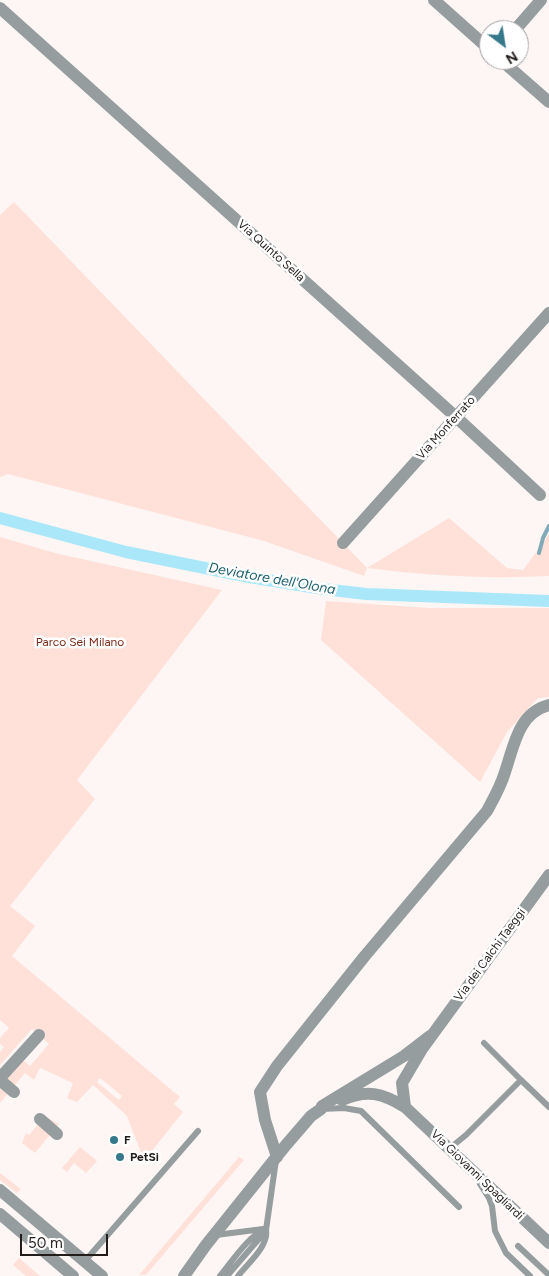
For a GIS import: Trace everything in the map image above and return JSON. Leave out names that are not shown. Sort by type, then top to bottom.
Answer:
[{"type":"street","points":[[434,0],[479,40]]},
{"type":"street","points":[[523,20],[541,0]]},
{"type":"street","name":"Via Quinto Sella","points":[[0,8],[456,417],[540,495]]},
{"type":"street","points":[[512,70],[549,102]]},
{"type":"street","name":"Via Monferrato","points":[[342,543],[549,313]]},
{"type":"street","points":[[277,1157],[260,1092],[277,1066],[364,957],[482,817],[496,795],[520,728],[533,712],[549,704]]},
{"type":"street","name":"Via dei Calchi Taeggi","points":[[405,1107],[402,1083],[430,1036],[549,875]]},
{"type":"street","points":[[6,1085],[39,1035]]},
{"type":"street","name":"Via dei Calchi Taeggi","points":[[184,1276],[302,1126],[322,1106],[413,1050],[430,1036]]},
{"type":"street","name":"Via dei Calchi Taeggi","points":[[321,1109],[352,1095],[373,1093],[390,1098],[405,1107]]},
{"type":"street","name":"Via Giovanni Spagliardi","points":[[405,1107],[549,1243]]},
{"type":"street","points":[[40,1119],[55,1132]]},
{"type":"street","points":[[0,1190],[102,1276]]},
{"type":"street","points":[[0,1214],[73,1276]]},
{"type":"lane","points":[[484,1043],[549,1107]]},
{"type":"lane","points":[[450,1148],[466,1135],[521,1080]]},
{"type":"lane","points":[[321,1109],[344,1108],[361,1111],[459,1207]]},
{"type":"lane","points":[[85,1262],[198,1131]]},
{"type":"lane","points":[[233,1276],[261,1242],[266,1230],[277,1157]]},
{"type":"lane","points":[[466,1164],[489,1198],[492,1206],[495,1231],[506,1253],[530,1276]]},
{"type":"lane","points":[[214,1236],[261,1229],[266,1230]]},
{"type":"lane","points":[[220,1276],[252,1238],[261,1231],[266,1230]]},
{"type":"lane","points":[[228,1276],[266,1230]]},
{"type":"lane","points":[[238,1276],[264,1242],[267,1236],[266,1230]]},
{"type":"lane","points":[[518,1246],[549,1275]]},
{"type":"green space","points":[[14,202],[367,568],[364,576],[264,541],[8,474],[0,477],[0,215]]},
{"type":"green space","points":[[449,518],[507,568],[523,570],[549,534],[549,576],[458,576],[367,568]]},
{"type":"green space","name":"Parco Sei Milano","points":[[0,537],[55,553],[222,590],[77,780],[95,799],[10,906],[35,926],[12,956],[180,1097],[174,1104],[183,1112],[143,1162],[138,1157],[142,1155],[127,1116],[93,1085],[77,1102],[67,1098],[73,1083],[40,1068],[34,1080],[25,1073],[0,1103],[0,1087],[23,1060],[30,1066],[49,1044],[32,1029],[0,1065],[0,1052],[4,1047],[0,1044],[0,1038],[9,1028],[0,1020]],"holes":[[[100,1078],[122,1096],[119,1100],[97,1082]]]},
{"type":"green space","points":[[326,601],[429,608],[549,608],[549,697],[538,698],[507,732],[480,782],[321,640]]},
{"type":"green space","points":[[45,1116],[59,1124],[35,1153],[22,1143],[26,1133],[29,1135]]},
{"type":"green space","points":[[80,1147],[97,1161],[86,1173],[74,1163],[67,1172],[62,1168]]},
{"type":"green space","points":[[239,1157],[244,1160],[146,1275],[139,1275]]},
{"type":"green space","points":[[0,1173],[21,1189],[17,1193],[0,1180]]},
{"type":"green space","points":[[19,1258],[40,1276],[26,1276],[13,1265]]},
{"type":"waterway","name":"Deviatore dell'Olona","points":[[0,518],[126,552],[249,577],[323,589],[366,594],[549,601]]},
{"type":"waterway","points":[[539,553],[549,526]]},
{"type":"place","name":"F","points":[[114,1140]]},
{"type":"place","name":"PetSi","points":[[120,1157]]}]
